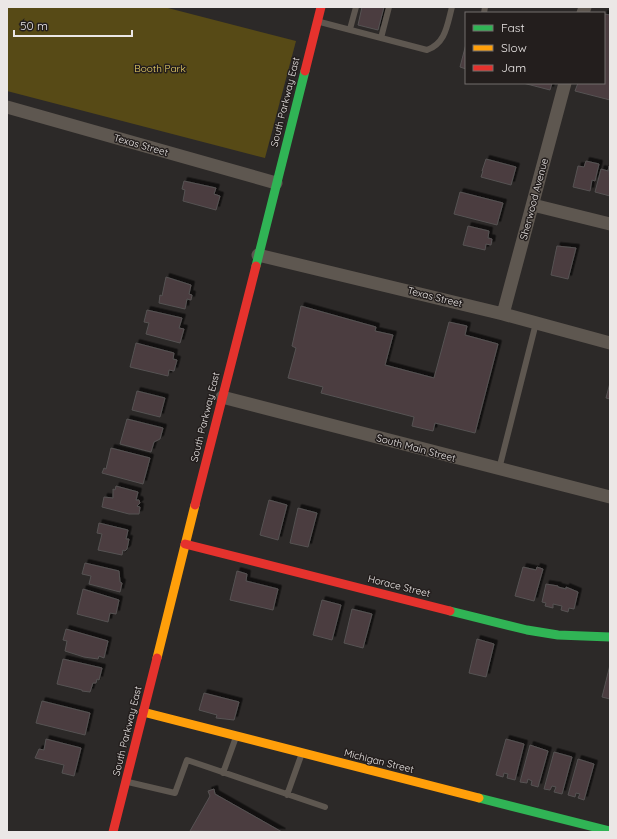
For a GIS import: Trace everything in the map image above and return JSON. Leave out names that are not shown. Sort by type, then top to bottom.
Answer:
[{"type":"street","name":"South Parkway East","points":[[113,832],[321,7]]},
{"type":"street","name":"Sherwood Avenue","points":[[503,314],[565,84]]},
{"type":"street","name":"Texas Street","points":[[7,107],[276,183]]},
{"type":"street","points":[[533,205],[610,224]]},
{"type":"street","name":"Texas Street","points":[[258,255],[503,314],[610,343]]},
{"type":"street","name":"South Main Street","points":[[222,397],[610,497]]},
{"type":"street","name":"Horace Street","points":[[185,544],[528,630],[558,635],[610,637]]},
{"type":"street","name":"Michigan Street","points":[[143,712],[610,831]]},
{"type":"lane","points":[[350,30],[356,7]]},
{"type":"lane","points":[[381,38],[388,7]]},
{"type":"lane","points":[[318,21],[427,50],[436,47],[442,40],[450,7]]},
{"type":"lane","points":[[500,469],[536,323]]},
{"type":"lane","points":[[223,773],[236,736]]},
{"type":"lane","points":[[287,795],[303,753]]},
{"type":"lane","points":[[126,782],[175,793],[187,760],[324,807]]},
{"type":"green space","name":"Booth Park","points":[[7,7],[164,7],[296,41],[265,158],[7,91]]},
{"type":"building","points":[[362,7],[384,7],[378,30],[358,25]]},
{"type":"building","points":[[605,14],[610,15],[610,100],[575,91],[578,84],[605,84]]},
{"type":"building","points":[[465,48],[465,69],[460,67]]},
{"type":"building","points":[[527,84],[552,84],[550,90]]},
{"type":"building","points":[[486,159],[516,167],[511,185],[481,177]]},
{"type":"building","points":[[586,161],[599,164],[595,181],[592,180],[590,191],[573,187],[578,166],[584,167]]},
{"type":"building","points":[[609,166],[610,196],[595,192],[601,169],[608,171]]},
{"type":"building","points":[[184,181],[216,188],[214,194],[220,196],[216,210],[183,201],[185,190],[182,189]]},
{"type":"building","points":[[460,192],[503,203],[497,225],[454,214]]},
{"type":"building","points":[[468,226],[489,231],[488,238],[492,239],[491,245],[486,244],[485,250],[463,245]]},
{"type":"building","points":[[557,246],[576,248],[568,279],[551,275]]},
{"type":"building","points":[[166,277],[191,285],[189,294],[192,295],[191,300],[187,299],[185,309],[159,303]]},
{"type":"building","points":[[301,306],[376,327],[375,331],[393,335],[385,365],[434,378],[449,322],[467,326],[465,335],[498,344],[475,433],[435,423],[433,431],[412,426],[414,417],[321,393],[323,387],[288,378],[296,348],[292,346]]},
{"type":"building","points":[[147,310],[182,318],[179,328],[184,329],[180,343],[146,334],[149,323],[144,322]]},
{"type":"building","points":[[136,343],[174,353],[173,359],[177,360],[174,371],[169,370],[168,376],[130,367]]},
{"type":"building","points":[[610,383],[610,399],[606,398]]},
{"type":"building","points":[[137,391],[165,398],[160,417],[132,410]]},
{"type":"building","points":[[127,419],[163,428],[160,439],[154,442],[151,452],[120,444]]},
{"type":"building","points":[[111,448],[150,458],[143,484],[102,473],[104,468],[106,469]]},
{"type":"building","points":[[116,486],[138,492],[136,500],[139,500],[140,503],[137,506],[140,507],[139,514],[129,514],[102,507],[104,497],[113,498],[113,489],[115,490]]},
{"type":"building","points":[[269,500],[287,505],[278,540],[260,535]]},
{"type":"building","points":[[298,508],[317,513],[308,547],[290,543]]},
{"type":"building","points":[[99,523],[128,530],[126,539],[129,539],[127,549],[125,551],[123,550],[122,555],[98,550],[102,534],[97,533]]},
{"type":"building","points":[[85,563],[119,571],[120,582],[122,583],[120,592],[89,584],[91,576],[82,574]]},
{"type":"building","points":[[523,567],[536,570],[537,567],[543,569],[534,601],[515,596]]},
{"type":"building","points":[[237,571],[247,574],[246,581],[278,589],[273,610],[230,600]]},
{"type":"building","points":[[546,584],[566,589],[566,587],[578,592],[574,609],[569,608],[568,612],[561,610],[562,606],[553,604],[553,608],[545,606],[546,603],[542,602]]},
{"type":"building","points":[[83,589],[119,600],[116,614],[110,613],[108,622],[77,614]]},
{"type":"building","points":[[322,600],[341,605],[332,640],[313,635]]},
{"type":"building","points":[[352,609],[372,614],[363,648],[344,643]]},
{"type":"building","points":[[66,629],[108,641],[104,658],[99,656],[98,659],[84,657],[65,651],[67,641],[63,640]]},
{"type":"building","points":[[477,639],[494,644],[486,677],[469,673]]},
{"type":"building","points":[[63,659],[102,668],[99,680],[97,679],[96,683],[93,683],[90,692],[57,684]]},
{"type":"building","points":[[610,665],[610,699],[602,697]]},
{"type":"building","points":[[204,693],[239,702],[234,720],[216,718],[217,715],[199,710]]},
{"type":"building","points":[[42,701],[90,713],[85,735],[36,723]]},
{"type":"building","points":[[46,739],[81,748],[74,776],[62,773],[64,765],[35,758],[39,749],[44,750]]},
{"type":"building","points":[[506,739],[524,744],[515,780],[507,778],[508,774],[504,773],[503,777],[496,775]]},
{"type":"building","points":[[530,745],[548,751],[538,787],[531,785],[532,781],[528,779],[527,783],[520,782]]},
{"type":"building","points":[[554,752],[572,757],[562,794],[554,792],[556,787],[552,786],[550,790],[544,789]]},
{"type":"building","points":[[578,759],[594,764],[584,800],[578,798],[580,794],[576,793],[575,797],[568,795]]},
{"type":"building","points":[[214,789],[215,794],[282,832],[190,831],[210,796],[208,791]]},
{"type":"traffic: fast","points":[[256,266],[305,71]]},
{"type":"traffic: fast","points":[[450,611],[527,630],[558,635],[610,637]]},
{"type":"traffic: fast","points":[[479,798],[610,831]]},
{"type":"traffic: slow","points":[[157,658],[195,505]]},
{"type":"traffic: slow","points":[[143,712],[479,798]]},
{"type":"traffic: jam","points":[[305,71],[321,7]]},
{"type":"traffic: jam","points":[[195,505],[256,266]]},
{"type":"traffic: jam","points":[[185,544],[450,611]]},
{"type":"traffic: jam","points":[[113,832],[157,658]]}]
